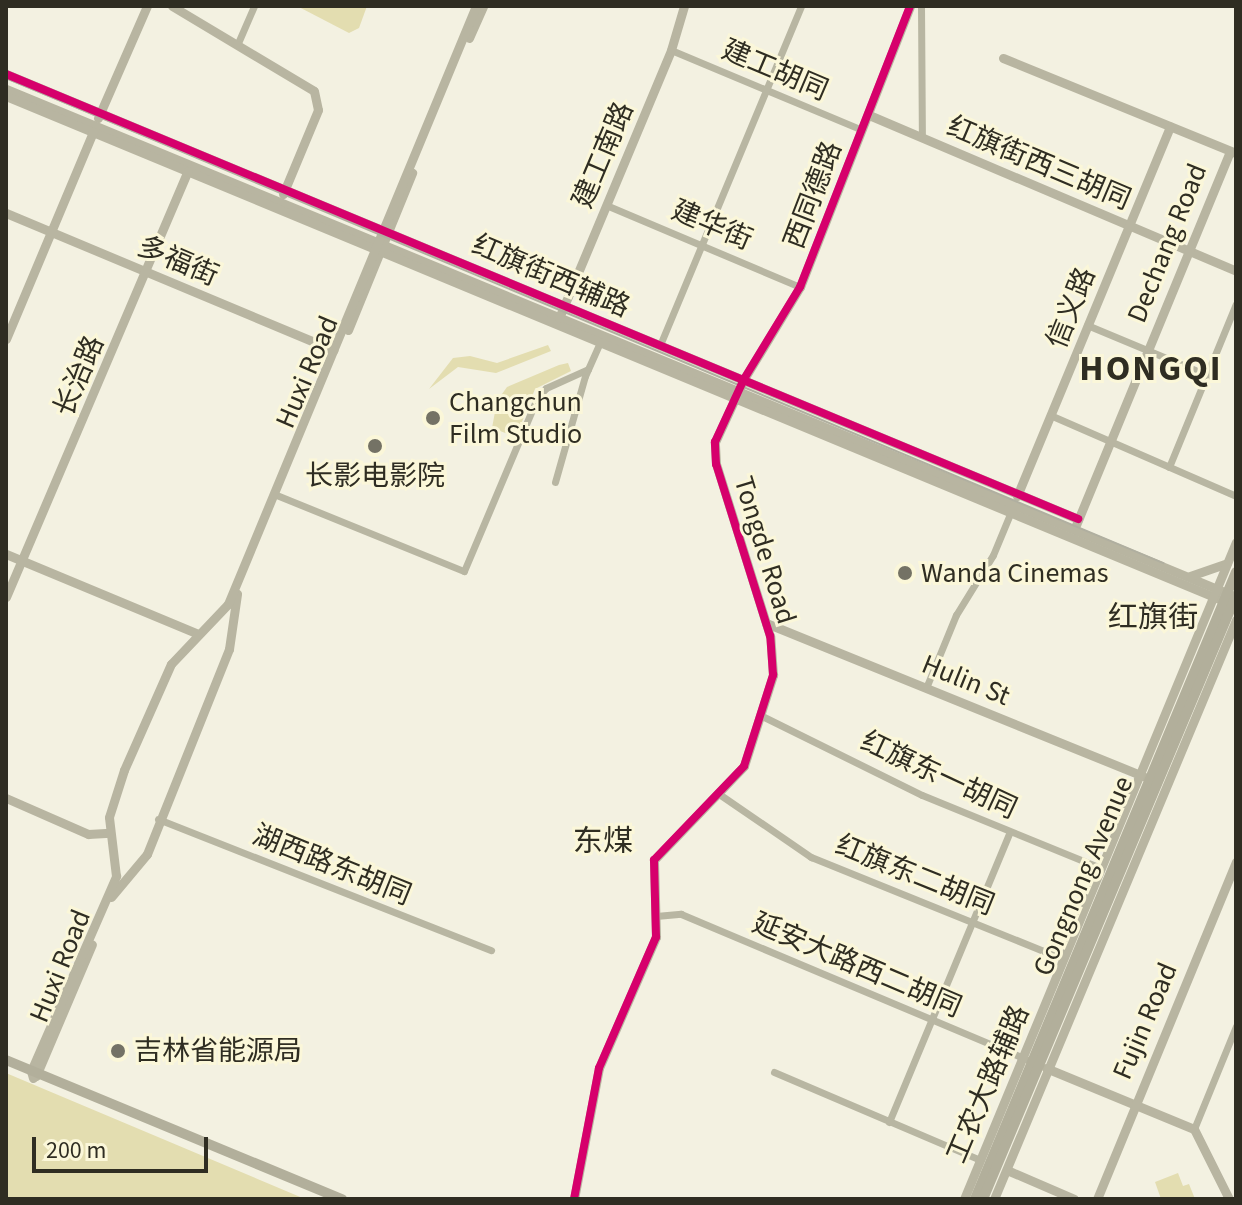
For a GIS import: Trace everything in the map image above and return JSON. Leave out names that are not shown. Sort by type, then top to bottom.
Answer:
[{"type":"main road","name":"Gongnong Avenue","points":[[983,1199],[1109,878],[1229,598],[1236,572]]},
{"type":"main road","points":[[1149,780],[1170,778]]},
{"type":"main road","name":"Gongnong Avenue","points":[[975,1199],[1123,866],[1149,780]]},
{"type":"main road","points":[[1102,865],[1109,878]]},
{"type":"main road","points":[[1123,866],[1127,881]]},
{"type":"main road","points":[[1078,972],[1094,961]]},
{"type":"main road","points":[[6,1060],[326,1199]]},
{"type":"main road","points":[[6,1067],[35,1074],[342,1199]]},
{"type":"street","points":[[6,339],[147,6]]},
{"type":"street","points":[[172,6],[308,83],[318,99],[281,200]]},
{"type":"street","points":[[238,43],[254,6]]},
{"type":"street","name":"Huxi Road","points":[[35,1074],[116,876],[110,833],[111,802],[124,770],[171,664],[198,634],[216,621],[228,604],[276,495],[476,6]]},
{"type":"street","name":"Huxi Road","points":[[385,231],[483,6]]},
{"type":"street","name":"建工南路","points":[[559,318],[671,50],[684,6]]},
{"type":"street","points":[[660,345],[801,6]]},
{"type":"street","name":"西同德路","points":[[737,395],[800,287],[910,6]]},
{"type":"street","points":[[921,6],[922,138]]},
{"type":"street","name":"建工胡同","points":[[671,50],[862,130]]},
{"type":"street","points":[[1003,58],[1233,152]]},
{"type":"street","name":"红旗街西辅路","points":[[6,74],[1078,519]]},
{"type":"street","points":[[6,89],[188,171],[559,318],[1011,510],[1229,598]]},
{"type":"street","points":[[6,96],[281,200],[600,343],[737,395]]},
{"type":"street","name":"红旗街西三胡同","points":[[869,115],[1236,271]]},
{"type":"street","name":"信义路","points":[[926,688],[956,615],[993,555],[1170,126]]},
{"type":"street","name":"Dechang Road","points":[[1074,531],[1188,250],[1233,152]]},
{"type":"street","name":"长治路","points":[[6,597],[24,562],[188,171]]},
{"type":"street","name":"建华街","points":[[606,205],[800,287]]},
{"type":"street","name":"多福街","points":[[6,213],[333,350]]},
{"type":"street","name":"Huxi Road","points":[[35,1074],[113,894],[139,868],[224,662],[235,600],[333,350],[379,246]]},
{"type":"street","points":[[1169,467],[1236,304]]},
{"type":"street","points":[[1087,325],[1207,375]]},
{"type":"street","points":[[555,482],[588,369],[600,343]]},
{"type":"street","points":[[276,495],[464,571],[537,398],[546,388],[588,369]]},
{"type":"street","name":"Tongde Road","points":[[574,1199],[599,1068],[656,937],[654,860],[744,766],[762,716],[775,663],[766,623],[713,453],[737,395]]},
{"type":"street","points":[[1050,415],[1236,496]]},
{"type":"street","points":[[1011,510],[1074,531],[1187,577],[1229,598]]},
{"type":"street","points":[[1229,598],[1227,563],[1236,542]]},
{"type":"street","points":[[6,554],[198,634]]},
{"type":"street","points":[[1187,577],[1212,572],[1227,563]]},
{"type":"street","name":"工农大路辅路","points":[[964,1199],[980,1160],[1094,961],[1236,620]]},
{"type":"street","name":"Hulin St","points":[[766,623],[1149,780]]},
{"type":"street","name":"红旗东一胡同","points":[[762,716],[922,795],[1010,832],[1102,865]]},
{"type":"street","name":"工农大路辅路","points":[[994,1199],[1007,1170],[1063,959],[1102,865],[1149,780]]},
{"type":"street","name":"红旗东二胡同","points":[[719,794],[811,857],[1063,959]]},
{"type":"street","points":[[6,798],[88,834],[110,833]]},
{"type":"street","name":"湖西路东胡同","points":[[158,819],[491,950]]},
{"type":"street","points":[[889,1122],[1010,832]]},
{"type":"street","name":"Fujin Road","points":[[1097,1199],[1236,861]]},
{"type":"street","name":"延安大路西二胡同","points":[[656,916],[681,914],[1036,1063]]},
{"type":"street","points":[[1194,1129],[1236,1026]]},
{"type":"street","points":[[1036,1063],[1194,1129],[1229,1199]]},
{"type":"street","points":[[774,1072],[980,1160]]},
{"type":"street","points":[[1007,1170],[1074,1199]]},
{"type":"shaded area","points":[[297,6],[367,6],[359,28],[349,33]]},
{"type":"shaded area","points":[[548,345],[551,351],[496,373],[458,367],[429,389],[453,358],[470,356],[497,363]]},
{"type":"shaded area","points":[[568,363],[571,371],[535,389],[516,437],[492,428],[497,401],[507,387]]},
{"type":"shaded area","points":[[6,1073],[51,1092],[305,1199],[6,1199]]},
{"type":"shaded area","points":[[1178,1173],[1183,1186],[1189,1184],[1195,1199],[1161,1199],[1155,1182]]},
{"type":"tram line","points":[[6,78],[1163,563]]},
{"type":"cycle path","points":[[574,1199],[599,1068],[656,937],[654,860],[744,766],[773,675],[770,636],[716,464],[715,442],[744,379],[800,287],[910,6]]},
{"type":"cycle path","points":[[6,74],[1078,519]]},
{"type":"place","name":"Changchun Film Studio","points":[[433,418]]},
{"type":"place","name":"长影电影院","points":[[375,446]]},
{"type":"place","name":"Wanda Cinemas","points":[[905,573]]},
{"type":"place","name":"吉林省能源局","points":[[118,1051]]},
{"type":"district","name":"HONGQI","points":[[1151,369]]},
{"type":"district","name":"红旗街","points":[[1153,618]]},
{"type":"district","name":"东煤","points":[[603,842]]}]
